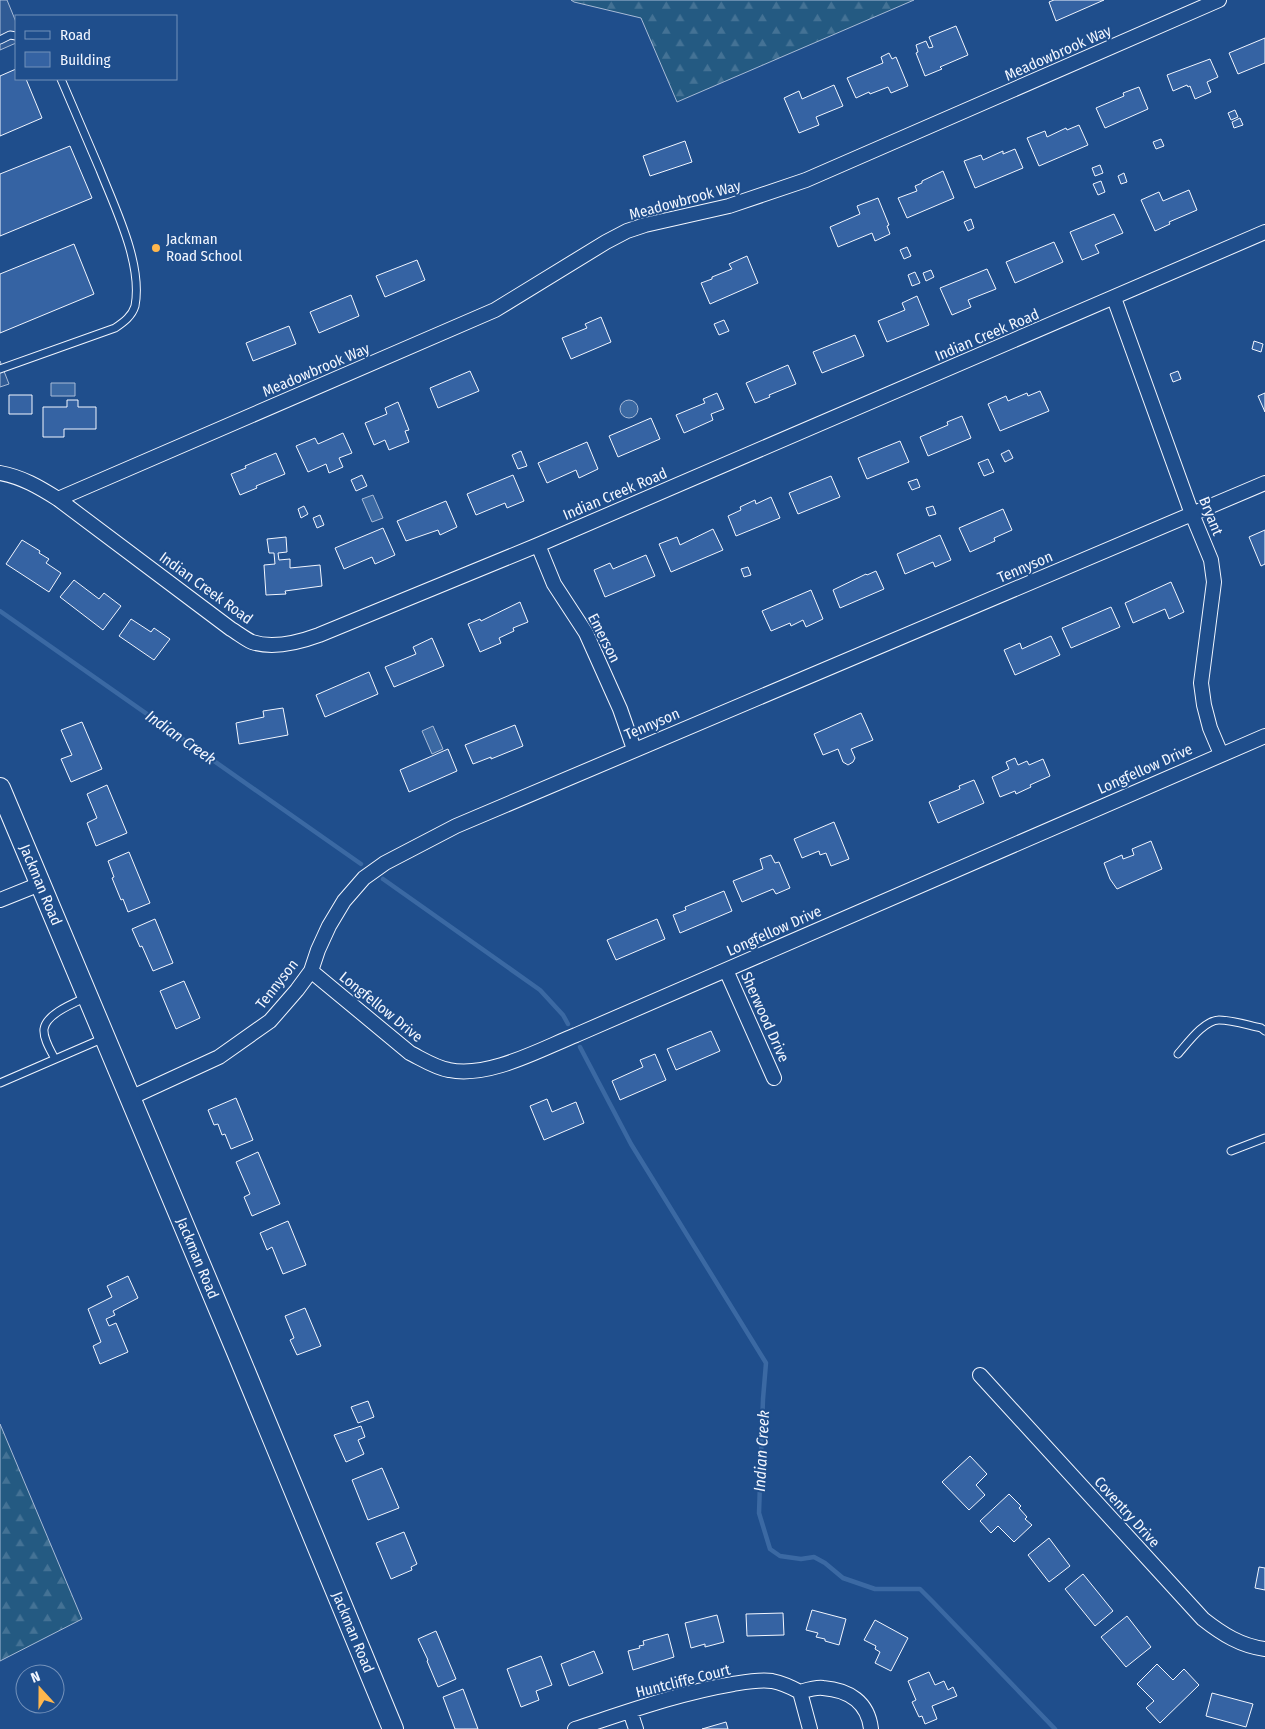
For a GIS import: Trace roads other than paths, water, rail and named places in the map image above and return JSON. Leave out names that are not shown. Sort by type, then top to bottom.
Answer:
[{"type":"street","name":"Meadowbrook Way","points":[[58,498],[495,310],[627,231],[747,201],[806,180],[1219,0]]},
{"type":"street","name":"Indian Creek Road","points":[[0,473],[24,480],[58,498],[231,629],[252,642],[294,644],[538,545],[1265,232]]},
{"type":"street","name":"Bryant","points":[[1114,298],[1192,514],[1211,560],[1213,589],[1201,683],[1210,728],[1220,754]]},
{"type":"street","name":"Tennyson","points":[[130,1098],[219,1057],[270,1021],[311,971],[318,950],[344,901],[364,878],[385,862],[456,826],[634,749],[1265,483]]},
{"type":"street","name":"Emerson","points":[[538,545],[554,584],[586,633],[620,709],[634,749]]},
{"type":"street","name":"Longfellow Drive","points":[[311,971],[410,1053],[428,1063],[449,1070],[476,1071],[503,1064],[538,1050],[1265,736]]},
{"type":"street","name":"Jackman Road","points":[[0,788],[393,1729]]},
{"type":"street","points":[[0,900],[40,884]]},
{"type":"street","name":"Sherwood Drive","points":[[726,970],[774,1078]]},
{"type":"street","name":"Coventry Drive","points":[[980,1375],[1203,1619],[1221,1634],[1254,1648],[1265,1649]]},
{"type":"street","name":"Huntcliffe Court","points":[[575,1729],[653,1703],[708,1689],[746,1682],[770,1681],[790,1686],[800,1692]]},
{"type":"street","points":[[810,1729],[800,1692],[821,1687],[849,1693],[863,1705],[870,1719],[871,1729]]},
{"type":"street","points":[[630,1711],[636,1729]]},
{"type":"lane","points":[[0,40],[10,35],[15,36]]},
{"type":"lane","points":[[0,369],[115,328],[128,319],[134,307],[136,290],[134,265],[126,235],[61,80]]},
{"type":"lane","points":[[55,1059],[45,1035],[44,1029],[47,1023],[52,1016],[87,996]]},
{"type":"lane","points":[[1178,1054],[1204,1026],[1212,1021],[1219,1020],[1265,1030]]},
{"type":"lane","points":[[0,1083],[105,1038]]},
{"type":"lane","points":[[1231,1151],[1265,1138]]},
{"type":"waterway","name":"Indian Creek","points":[[0,611],[361,864]]},
{"type":"waterway","name":"Indian Creek","points":[[383,879],[540,990],[563,1015],[568,1024]]},
{"type":"waterway","name":"Indian Creek","points":[[580,1047],[631,1144],[766,1363],[759,1513],[770,1549],[780,1556],[801,1559],[814,1557],[825,1563],[843,1578],[875,1589],[920,1589],[1055,1729]]},
{"type":"place","name":"Jackman Road School","points":[[156,248]]}]
